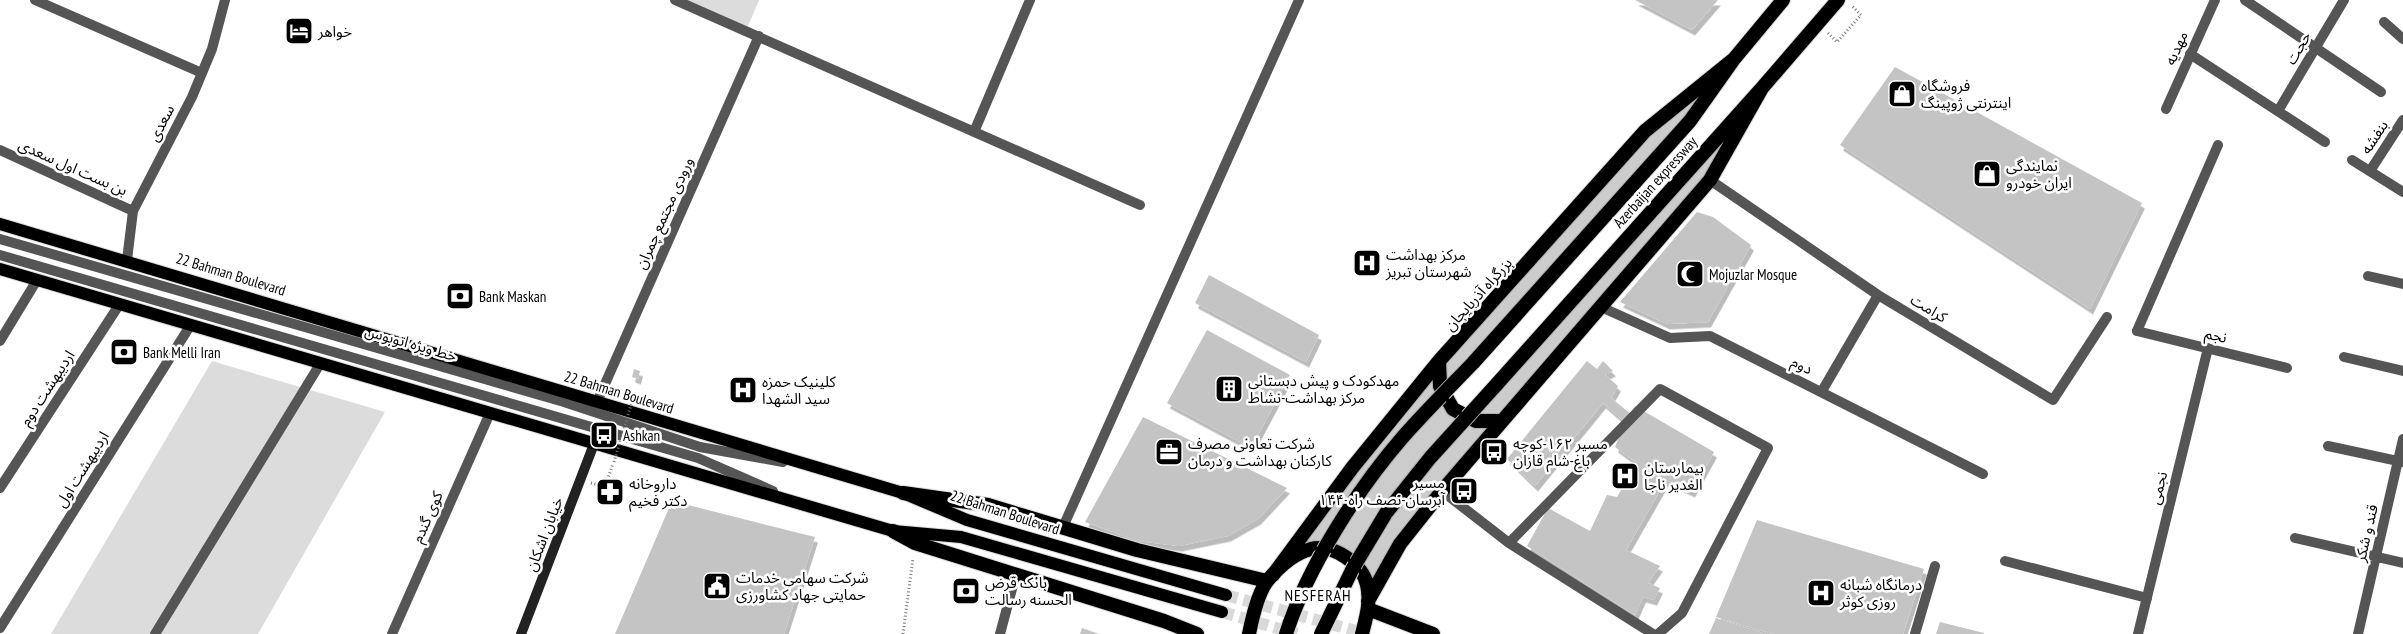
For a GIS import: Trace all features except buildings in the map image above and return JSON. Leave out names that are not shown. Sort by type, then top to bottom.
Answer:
[{"type":"highway","name":"Azerbaijan expressway","points":[[1286,634],[1320,557],[1358,495],[1401,438],[1473,363],[1690,121],[1734,59],[1783,0]]},
{"type":"highway","name":"Azerbaijan expressway","points":[[1321,634],[1352,568],[1386,513],[1430,458],[1762,88],[1838,0]]},
{"type":"highway","name":"بزرگراه آذربایجان","points":[[1270,578],[1352,468],[1439,361],[1645,131],[1734,59]]},
{"type":"highway","points":[[1368,605],[1400,544],[1442,491],[1710,180],[1762,88]]},
{"type":"highway","points":[[1439,361],[1440,386],[1452,409],[1476,421],[1502,421]]},
{"type":"highway","points":[[903,493],[988,505],[1137,550],[1270,578]]},
{"type":"highway","points":[[893,531],[915,543],[1164,621],[1198,634]]},
{"type":"highway","points":[[1249,634],[1253,614],[1270,578],[1292,558],[1312,548],[1338,552],[1358,566],[1367,584],[1368,605],[1362,634]]},
{"type":"highway","points":[[1368,605],[1432,634]]},
{"type":"highway","points":[[1164,621],[1176,634]]},
{"type":"main road","name":"22 Bahman Boulevard","points":[[0,224],[127,260],[903,493],[967,520],[1226,594]]},
{"type":"main road","points":[[0,269],[893,531],[961,537],[1222,612]]},
{"type":"main road","name":"خیابان اشکان","points":[[521,634],[594,444]]},
{"type":"street","points":[[35,0],[202,73]]},
{"type":"street","name":"سعدی","points":[[127,260],[133,211],[202,73],[212,49],[225,0]]},
{"type":"street","points":[[675,0],[1140,205]]},
{"type":"street","points":[[974,132],[1030,0]]},
{"type":"street","points":[[1063,528],[1299,0]]},
{"type":"street","name":"مهدیه","points":[[2166,110],[2215,0]]},
{"type":"street","points":[[2245,0],[2381,92]]},
{"type":"street","name":"حجت","points":[[2278,111],[2344,0]]},
{"type":"street","points":[[2384,22],[2403,39]]},
{"type":"street","name":"ورودی مجتمع چمران","points":[[597,402],[759,36]]},
{"type":"street","points":[[2190,54],[2325,142]]},
{"type":"street","name":"بنفشه","points":[[2370,171],[2403,120]]},
{"type":"street","name":"نجم","points":[[2218,145],[2138,331],[2287,368]]},
{"type":"street","name":"بن بست اول سعدی","points":[[0,150],[133,211]]},
{"type":"street","points":[[2352,160],[2403,192]]},
{"type":"street","name":"کرامت","points":[[1710,180],[1878,295],[2053,400],[2107,317]]},
{"type":"street","name":"خط ویژه اتوبوس","points":[[0,239],[564,402],[700,447],[816,468]]},
{"type":"street","name":"خط ویژه اتوبوس","points":[[0,255],[698,458],[804,504]]},
{"type":"street","points":[[2368,276],[2403,284]]},
{"type":"street","points":[[0,341],[37,280]]},
{"type":"street","points":[[1822,391],[1878,295]]},
{"type":"street","name":"اردیبهشت دوم","points":[[0,488],[119,305]]},
{"type":"street","name":"دوم","points":[[1601,307],[1670,338],[1710,336],[1983,474]]},
{"type":"street","name":"اردیبهشت اول","points":[[0,628],[190,326]]},
{"type":"street","name":"نجمی","points":[[2138,634],[2208,348]]},
{"type":"street","points":[[2344,357],[2403,371]]},
{"type":"street","points":[[155,634],[320,364]]},
{"type":"street","points":[[1509,543],[1660,389],[1768,448],[1682,613],[1658,634]]},
{"type":"street","name":"کوی گندم","points":[[392,634],[490,413]]},
{"type":"street","name":"قند و شکر","points":[[2358,634],[2400,462],[2403,439]]},
{"type":"street","points":[[2328,446],[2400,462]]},
{"type":"street","points":[[1442,491],[1509,543],[1653,634]]},
{"type":"street","points":[[2295,538],[2403,563]]},
{"type":"street","points":[[2005,560],[2147,598]]},
{"type":"street","points":[[1915,634],[1935,566]]},
{"type":"street","points":[[1000,634],[1016,574]]},
{"type":"path","points":[[1837,42],[1861,15],[1845,0]]},
{"type":"path","points":[[605,486],[634,395],[623,393]]},
{"type":"path","points":[[903,634],[915,543]]},
{"type":"highlighted area","points":[[1734,59],[1690,121],[1444,394],[1453,409],[1468,417],[1762,88],[1710,180],[1442,491],[1400,544],[1368,601],[1367,584],[1357,566],[1338,552],[1312,548],[1292,558],[1273,575],[1352,468],[1439,361],[1645,131]]},
{"type":"shaded area","points":[[675,0],[759,0],[746,31]]},
{"type":"shaded area","points":[[212,361],[385,412],[258,634],[51,634]]},
{"type":"tunnel","points":[[1226,595],[1367,634]]},
{"type":"tunnel","points":[[1222,612],[1297,634]]},
{"type":"place","name":"خواهر","points":[[299,31]]},
{"type":"place","name":"فروشگاه اینترنتی ژوپینگ","points":[[1902,94]]},
{"type":"place","name":"نمایندگی ایران خودرو","points":[[1987,174]]},
{"type":"place","name":"مرکز بهداشت شهرستان تبریز","points":[[1367,263]]},
{"type":"place","name":"Mojuzlar Mosque","points":[[1690,274]]},
{"type":"place","name":"Bank Maskan","points":[[460,296]]},
{"type":"place","name":"Bank Melli Iran","points":[[124,352]]},
{"type":"place","name":"مهدکودک و پیش دبستانی مرکز بهداشت-نشاط","points":[[1229,389]]},
{"type":"place","name":"کلینیک حمزه سید الشهدا","points":[[743,390]]},
{"type":"place","name":"Ashkan","points":[[604,435]]},
{"type":"place","name":"شرکت تعاونی مصرف کارکنان بهداشت و درمان","points":[[1169,452]]},
{"type":"place","name":"مسیر ۱۶۲-کوچه باغ-شام قازان","points":[[1494,452]]},
{"type":"place","name":"بیمارستان الغدیر ناجا","points":[[1625,476]]},
{"type":"place","name":"مسیر ۱۴۴-آبرسان-نصف راه","points":[[1464,491]]},
{"type":"place","name":"داروخانه دکتر فخیم","points":[[610,492]]},
{"type":"place","name":"شرکت سهامی خدمات حمایتی جهاد کشاورزی","points":[[717,586]]},
{"type":"place","name":"بانک قرض الحسنه رسالت","points":[[966,591]]},
{"type":"place","name":"درمانگاه شبانه روزی کوثر","points":[[1821,593]]},
{"type":"district","name":"NESFERAH","points":[[1318,595]]}]
